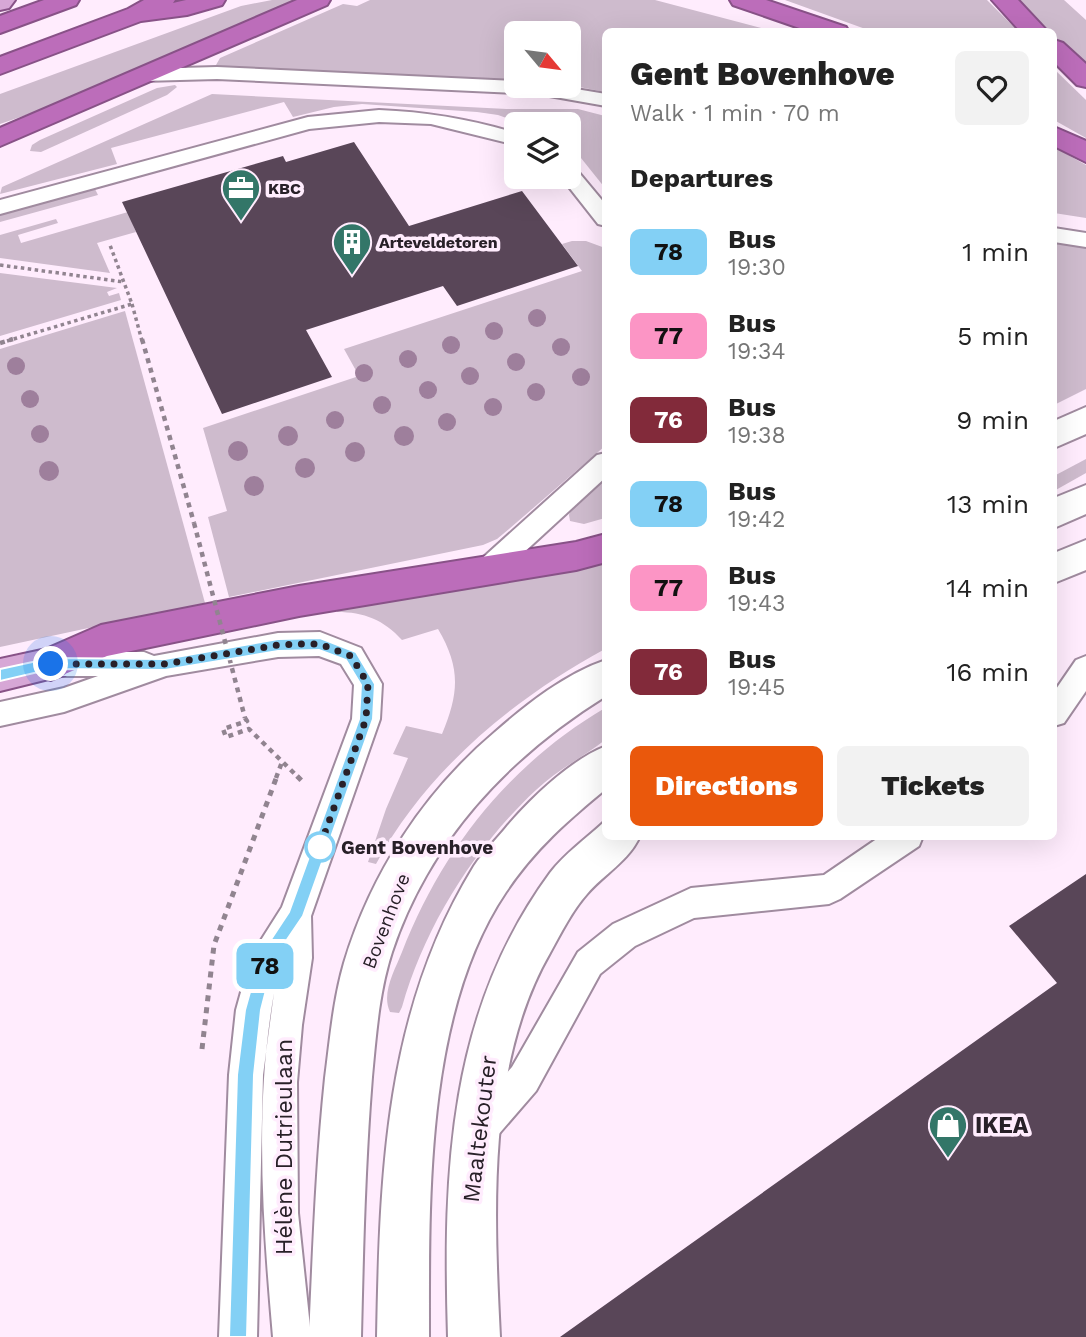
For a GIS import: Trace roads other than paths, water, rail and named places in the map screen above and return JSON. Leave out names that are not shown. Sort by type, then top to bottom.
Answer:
[{"type":"highway","points":[[0,25],[67,0]]},
{"type":"highway","points":[[8,63],[137,14],[163,0]]},
{"type":"highway","points":[[137,14],[178,10],[213,0]]},
{"type":"highway","points":[[0,138],[318,0]]},
{"type":"highway","points":[[742,0],[825,28]]},
{"type":"highway","points":[[1004,0],[1031,28]]},
{"type":"highway","points":[[1057,51],[1086,79]]},
{"type":"highway","points":[[1057,137],[1086,153]]},
{"type":"highway","points":[[51,664],[101,640],[299,601],[602,549]]},
{"type":"main road","points":[[0,675],[51,664]]},
{"type":"street","points":[[1057,434],[1086,419]]},
{"type":"street","points":[[1057,512],[1086,498]]},
{"type":"street","points":[[1057,568],[1086,554]]},
{"type":"street","name":"Bovenhove","points":[[335,1337],[343,1127],[354,1030],[370,952],[404,870],[449,801],[508,742],[574,694],[602,678]]},
{"type":"street","points":[[403,1337],[404,1196],[414,1093],[440,985],[470,910],[512,846],[579,781],[602,767]]},
{"type":"street","name":"Maaltekouter","points":[[474,1337],[469,1230],[474,1136],[490,1044],[519,964],[566,886],[615,840]]},
{"type":"lane","points":[[143,75],[217,73],[538,88],[602,99]]},
{"type":"lane","points":[[0,207],[308,123],[379,116],[431,118],[504,135]]},
{"type":"lane","points":[[581,189],[602,214]]},
{"type":"lane","points":[[1057,221],[1086,226]]},
{"type":"lane","points":[[1057,235],[1086,240]]},
{"type":"lane","points":[[486,570],[602,466]]},
{"type":"lane","name":"Hélène Dutrieulaan","points":[[165,664],[278,645],[320,644],[351,656],[368,684],[366,719],[334,810],[295,916],[267,956],[253,1010],[246,1075],[238,1337]]},
{"type":"lane","points":[[51,664],[165,664]]},
{"type":"lane","points":[[0,714],[64,700],[165,664]]},
{"type":"lane","points":[[1057,709],[1086,668]]},
{"type":"lane","points":[[474,1136],[524,1079],[589,962],[624,935],[691,903],[830,889],[902,840]]},
{"type":"lane","name":"Hélène Dutrieulaan","points":[[292,1337],[280,1213],[280,1082],[285,1025],[296,958],[295,916]]},
{"type":"place","name":"KBC","points":[[241,222]]},
{"type":"place","name":"Arteveldetoren","points":[[352,276]]},
{"type":"place","name":"Gent Bovenhove","points":[[320,847]]},
{"type":"place","name":"IKEA","points":[[948,1159]]}]
